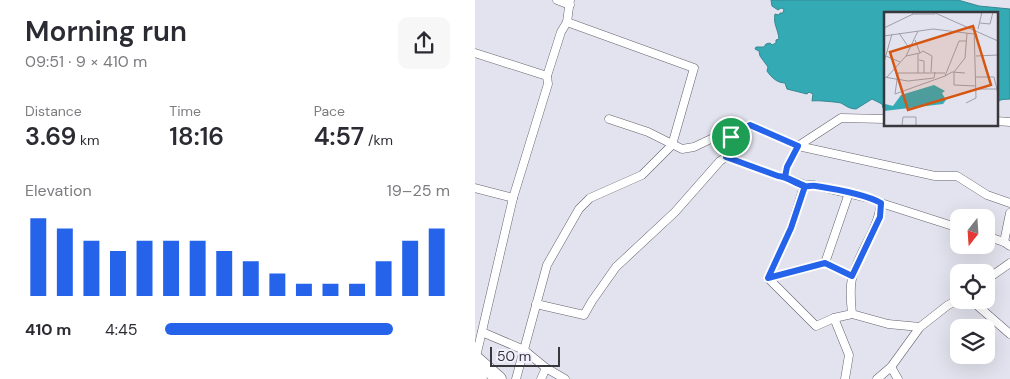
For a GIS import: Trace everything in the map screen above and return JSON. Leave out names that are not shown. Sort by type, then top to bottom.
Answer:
[{"type":"highway","points":[[475,359],[499,379]]},
{"type":"highway","points":[[475,374],[480,379]]},
{"type":"street","points":[[475,359],[513,198],[548,84],[547,76],[561,32],[567,22],[570,3],[557,0]]},
{"type":"street","points":[[516,379],[547,265],[579,209],[590,198],[642,174],[672,145],[694,68],[567,22]]},
{"type":"street","points":[[475,53],[547,76]]},
{"type":"street","points":[[609,118],[648,132],[682,150],[694,147],[713,138],[731,137],[750,125],[798,146],[935,176],[957,176],[987,195],[1010,203]]},
{"type":"street","points":[[785,177],[787,167],[798,146],[841,118],[884,119]]},
{"type":"street","points":[[997,121],[1010,122]]},
{"type":"street","points":[[536,304],[584,315],[591,301],[617,267],[675,212],[720,161],[726,157],[731,137]]},
{"type":"street","points":[[726,157],[785,177],[805,186],[813,185],[873,199],[950,225]]},
{"type":"street","points":[[768,278],[791,228],[805,186]]},
{"type":"street","points":[[475,188],[513,198]]},
{"type":"street","points":[[825,263],[849,193]]},
{"type":"street","points":[[852,314],[852,276],[880,217],[881,203]]},
{"type":"street","points":[[995,239],[1007,244],[1010,213]]},
{"type":"street","points":[[768,278],[825,263],[852,276]]},
{"type":"street","points":[[995,274],[1010,264]]},
{"type":"street","points":[[768,278],[816,326],[834,318],[852,314],[888,324],[921,327]]},
{"type":"street","points":[[877,379],[891,367],[921,327],[950,304]]},
{"type":"street","points":[[981,309],[1010,334]]},
{"type":"street","points":[[834,318],[849,355],[845,379]]},
{"type":"street","points":[[482,332],[524,350],[546,368],[565,379]]},
{"type":"street","points":[[891,367],[898,379]]},
{"type":"street","points":[[541,379],[546,368]]},
{"type":"water","points":[[771,0],[958,0],[979,6],[1010,9],[1010,99],[1001,100],[997,103],[997,12],[884,12],[884,108],[882,104],[872,99],[856,109],[841,103],[812,101],[813,94],[787,89],[785,83],[777,81],[767,71],[768,67],[760,56],[759,51],[755,49],[770,43],[772,45],[779,39],[775,14],[783,13],[784,9],[778,10],[772,6]]},
{"type":"route","points":[[731,137],[726,157],[785,177],[805,186],[813,185],[849,193],[881,203],[880,217],[852,276],[825,263],[768,278],[780,248],[791,228],[805,186],[785,177],[787,167],[798,146],[750,125],[731,137]]}]
